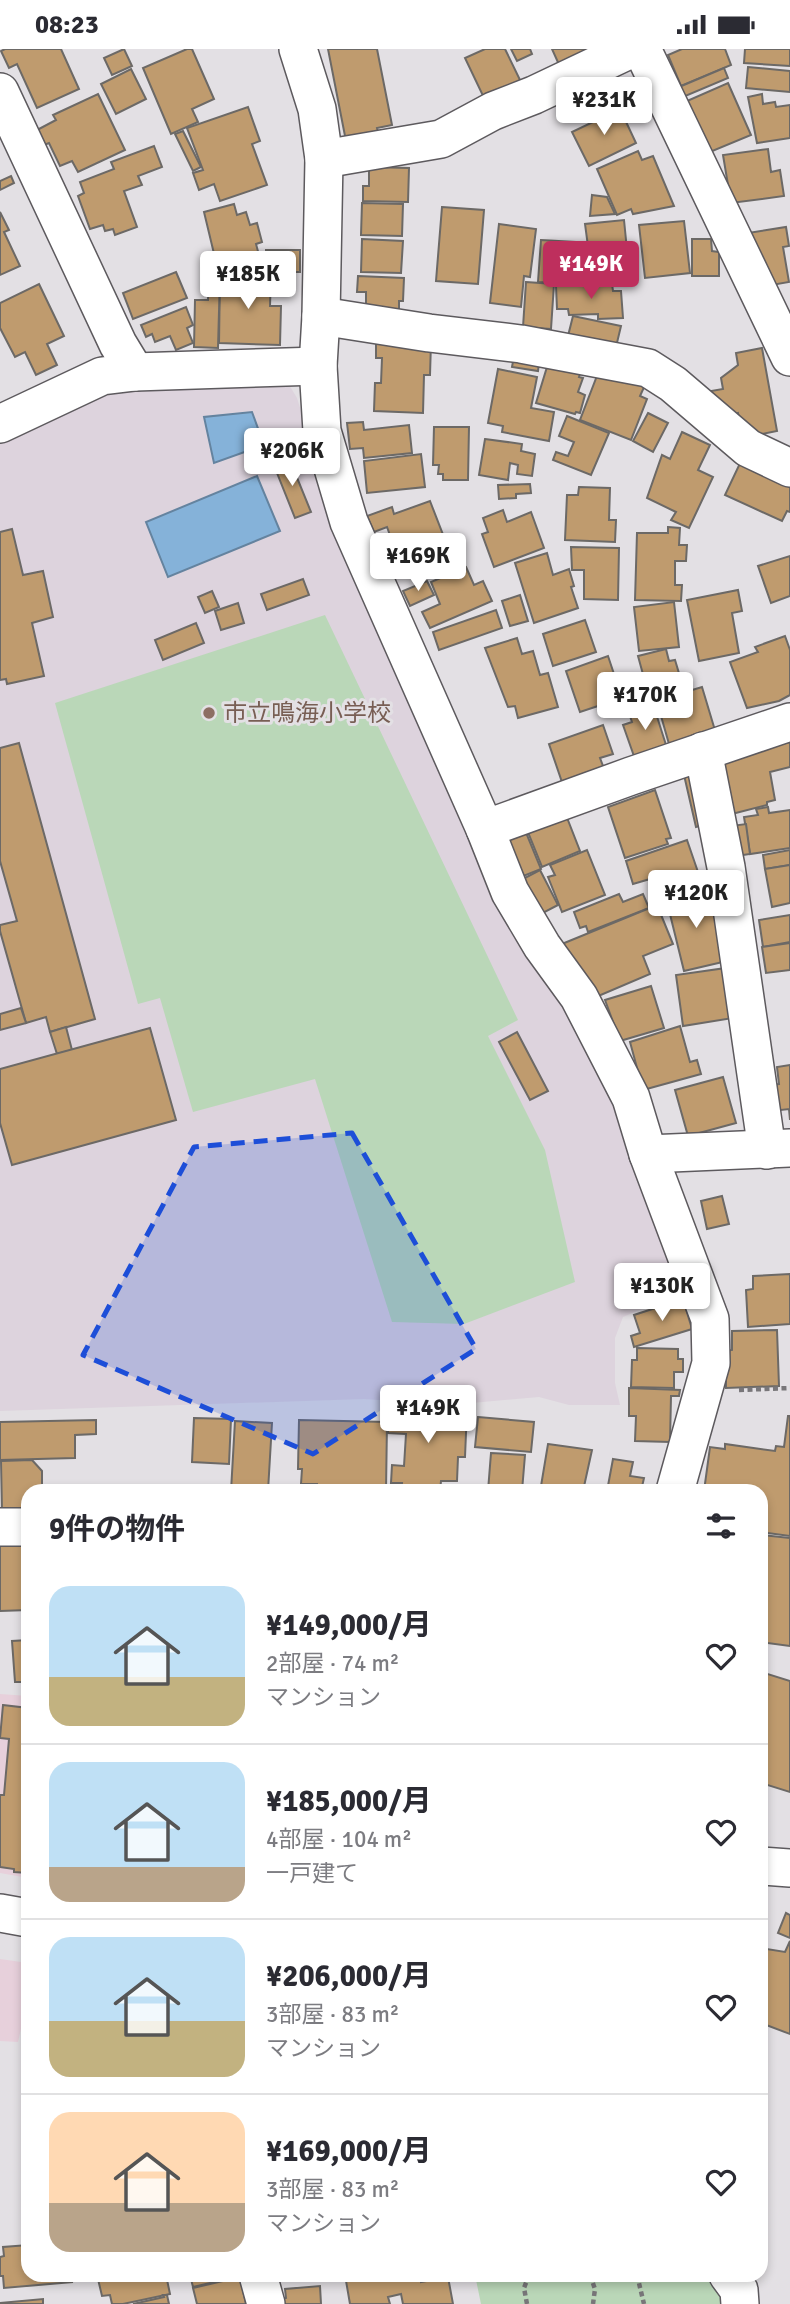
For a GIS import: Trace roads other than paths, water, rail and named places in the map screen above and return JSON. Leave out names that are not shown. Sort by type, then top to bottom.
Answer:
[{"type":"street","points":[[298,49],[317,109],[324,159],[318,366],[322,431],[349,522],[485,829],[510,892],[542,946],[579,997],[631,1098],[648,1154],[710,1319],[711,1363],[677,1484]]},
{"type":"street","points":[[324,159],[441,139],[493,111],[534,95],[631,49]]},
{"type":"street","points":[[642,49],[790,357]]},
{"type":"street","points":[[0,92],[118,344],[135,372]]},
{"type":"street","points":[[321,316],[521,344],[648,368],[673,384],[748,448],[790,468]]},
{"type":"street","points":[[0,425],[102,376],[135,372],[318,366]]},
{"type":"street","points":[[485,829],[790,722]]},
{"type":"street","points":[[648,1154],[778,1149],[703,751]]},
{"type":"street","points":[[0,1527],[21,1527]]},
{"type":"street","points":[[768,1866],[790,1868]]},
{"type":"street","points":[[0,1913],[21,1917]]},
{"type":"street","points":[[260,2282],[266,2304]]},
{"type":"water","points":[[252,412],[264,445],[214,463],[204,417]]},
{"type":"water","points":[[257,476],[280,531],[168,577],[146,522]]},
{"type":"place","name":"市立鳴海小学校","points":[[209,713]]}]
